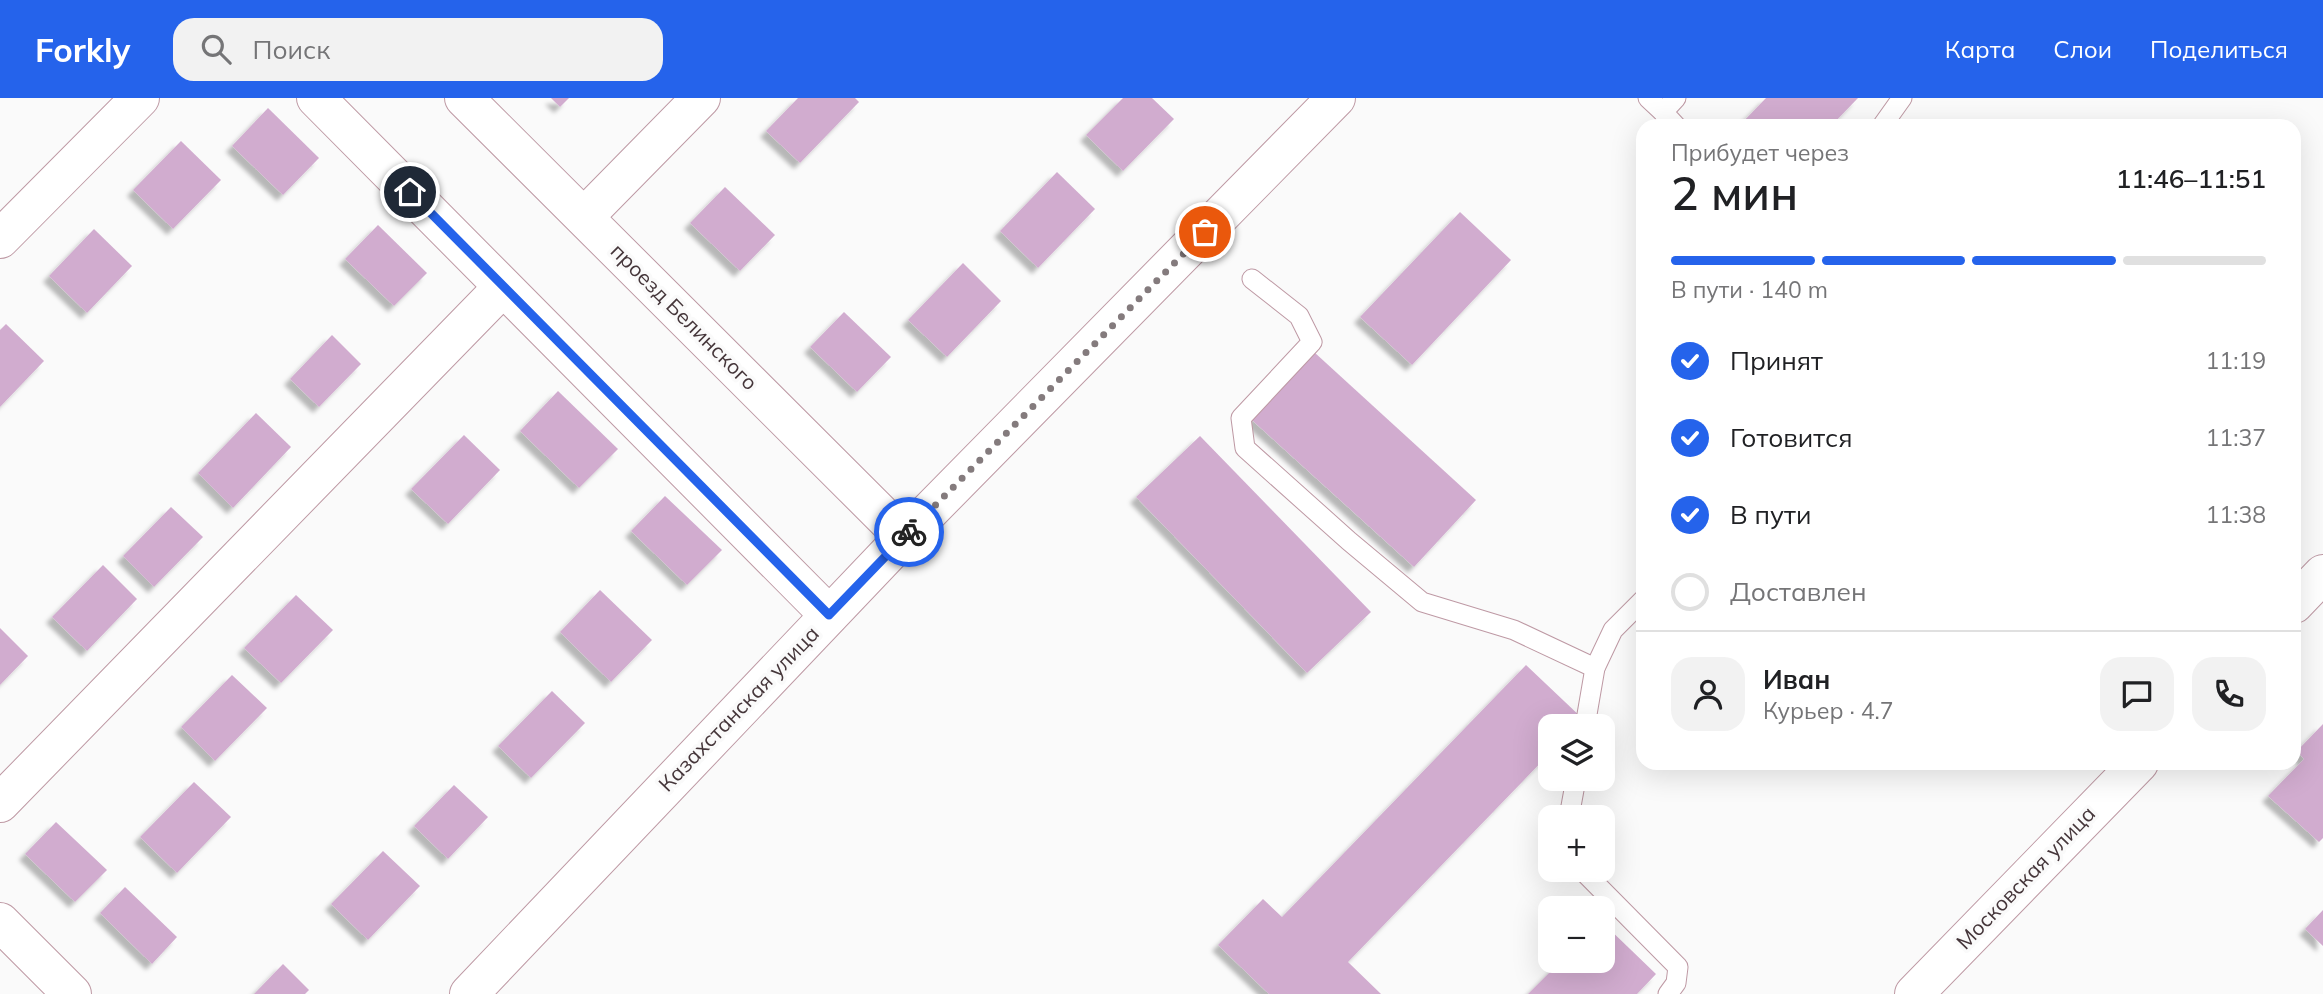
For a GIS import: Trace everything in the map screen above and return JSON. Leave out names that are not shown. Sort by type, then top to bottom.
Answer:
[{"type":"street","points":[[0,239],[140,98]]},
{"type":"street","points":[[316,98],[829,615]]},
{"type":"street","name":"проезд Белинского","points":[[464,98],[904,537]]},
{"type":"street","points":[[583,217],[701,98]]},
{"type":"street","name":"Казахстанская улица","points":[[469,994],[904,537],[1336,98]]},
{"type":"street","points":[[0,803],[503,287]]},
{"type":"street","points":[[2301,597],[2323,574]]},
{"type":"street","name":"Московская улица","points":[[1913,994],[2132,770]]},
{"type":"street","points":[[0,922],[72,994]]},
{"type":"lane","points":[[1648,98],[1672,112]]},
{"type":"lane","points":[[1887,119],[1902,98]]},
{"type":"lane","points":[[1252,279],[1299,316],[1312,342],[1241,418],[1245,448],[1422,602],[1514,631],[1595,668]]},
{"type":"lane","points":[[1588,714],[1595,668],[1613,630],[1636,607]]},
{"type":"lane","points":[[1595,882],[1678,967],[1676,983],[1668,994]]},
{"type":"building","points":[[551,98],[569,98],[560,107]]},
{"type":"building","points":[[798,98],[855,98],[859,102],[800,163],[766,131]]},
{"type":"building","points":[[1123,98],[1152,98],[1174,119],[1123,171],[1086,135]]},
{"type":"building","points":[[1766,98],[1858,98],[1838,119],[1746,119]]},
{"type":"building","points":[[268,108],[319,158],[283,195],[232,146]]},
{"type":"building","points":[[181,141],[221,180],[173,229],[133,190]]},
{"type":"building","points":[[1057,172],[1095,209],[1038,268],[1000,231]]},
{"type":"building","points":[[725,187],[775,235],[740,271],[690,223]]},
{"type":"building","points":[[1460,212],[1511,260],[1412,365],[1360,317]]},
{"type":"building","points":[[378,225],[427,273],[394,306],[345,259]]},
{"type":"building","points":[[94,229],[132,266],[87,313],[49,276]]},
{"type":"building","points":[[963,263],[1001,301],[947,357],[908,320]]},
{"type":"building","points":[[844,312],[891,357],[857,392],[810,347]]},
{"type":"building","points":[[6,324],[44,361],[0,407],[0,330]]},
{"type":"building","points":[[332,335],[361,364],[319,407],[290,379]]},
{"type":"building","points":[[1314,352],[1476,500],[1414,567],[1252,420]]},
{"type":"building","points":[[558,391],[618,449],[579,488],[520,431]]},
{"type":"building","points":[[256,413],[291,447],[233,508],[198,473]]},
{"type":"building","points":[[464,435],[500,470],[448,524],[411,489]]},
{"type":"building","points":[[1200,436],[1371,612],[1307,673],[1136,497]]},
{"type":"building","points":[[665,496],[722,550],[687,585],[631,531]]},
{"type":"building","points":[[171,507],[203,537],[154,587],[123,556]]},
{"type":"building","points":[[103,565],[137,599],[87,651],[52,617]]},
{"type":"building","points":[[600,590],[652,640],[611,682],[560,632]]},
{"type":"building","points":[[296,595],[333,630],[281,683],[244,648]]},
{"type":"building","points":[[0,628],[28,656],[0,685]]},
{"type":"building","points":[[1526,665],[1578,714],[1538,714],[1538,765],[1348,962],[1381,994],[1269,994],[1218,945],[1263,899],[1282,917]]},
{"type":"building","points":[[232,675],[267,708],[215,761],[181,727]]},
{"type":"building","points":[[552,691],[585,723],[531,778],[498,746]]},
{"type":"building","points":[[2323,724],[2323,838],[2319,842],[2268,796],[2293,770],[2301,770],[2304,759],[2301,747]]},
{"type":"building","points":[[194,782],[231,817],[177,873],[140,837]]},
{"type":"building","points":[[454,785],[488,817],[448,859],[414,826]]},
{"type":"building","points":[[56,822],[107,870],[75,902],[25,854]]},
{"type":"building","points":[[383,851],[420,886],[368,940],[331,904]]},
{"type":"building","points":[[125,887],[177,937],[152,964],[100,913]]},
{"type":"building","points":[[2323,910],[2323,946],[2305,929]]},
{"type":"building","points":[[1615,935],[1656,974],[1637,994],[1528,994],[1549,973],[1615,973]]},
{"type":"building","points":[[283,964],[309,990],[305,994],[254,994]]},
{"type":"way so far","points":[[909,532],[1205,232]]},
{"type":"route","points":[[410,192],[829,615],[909,532]]}]
